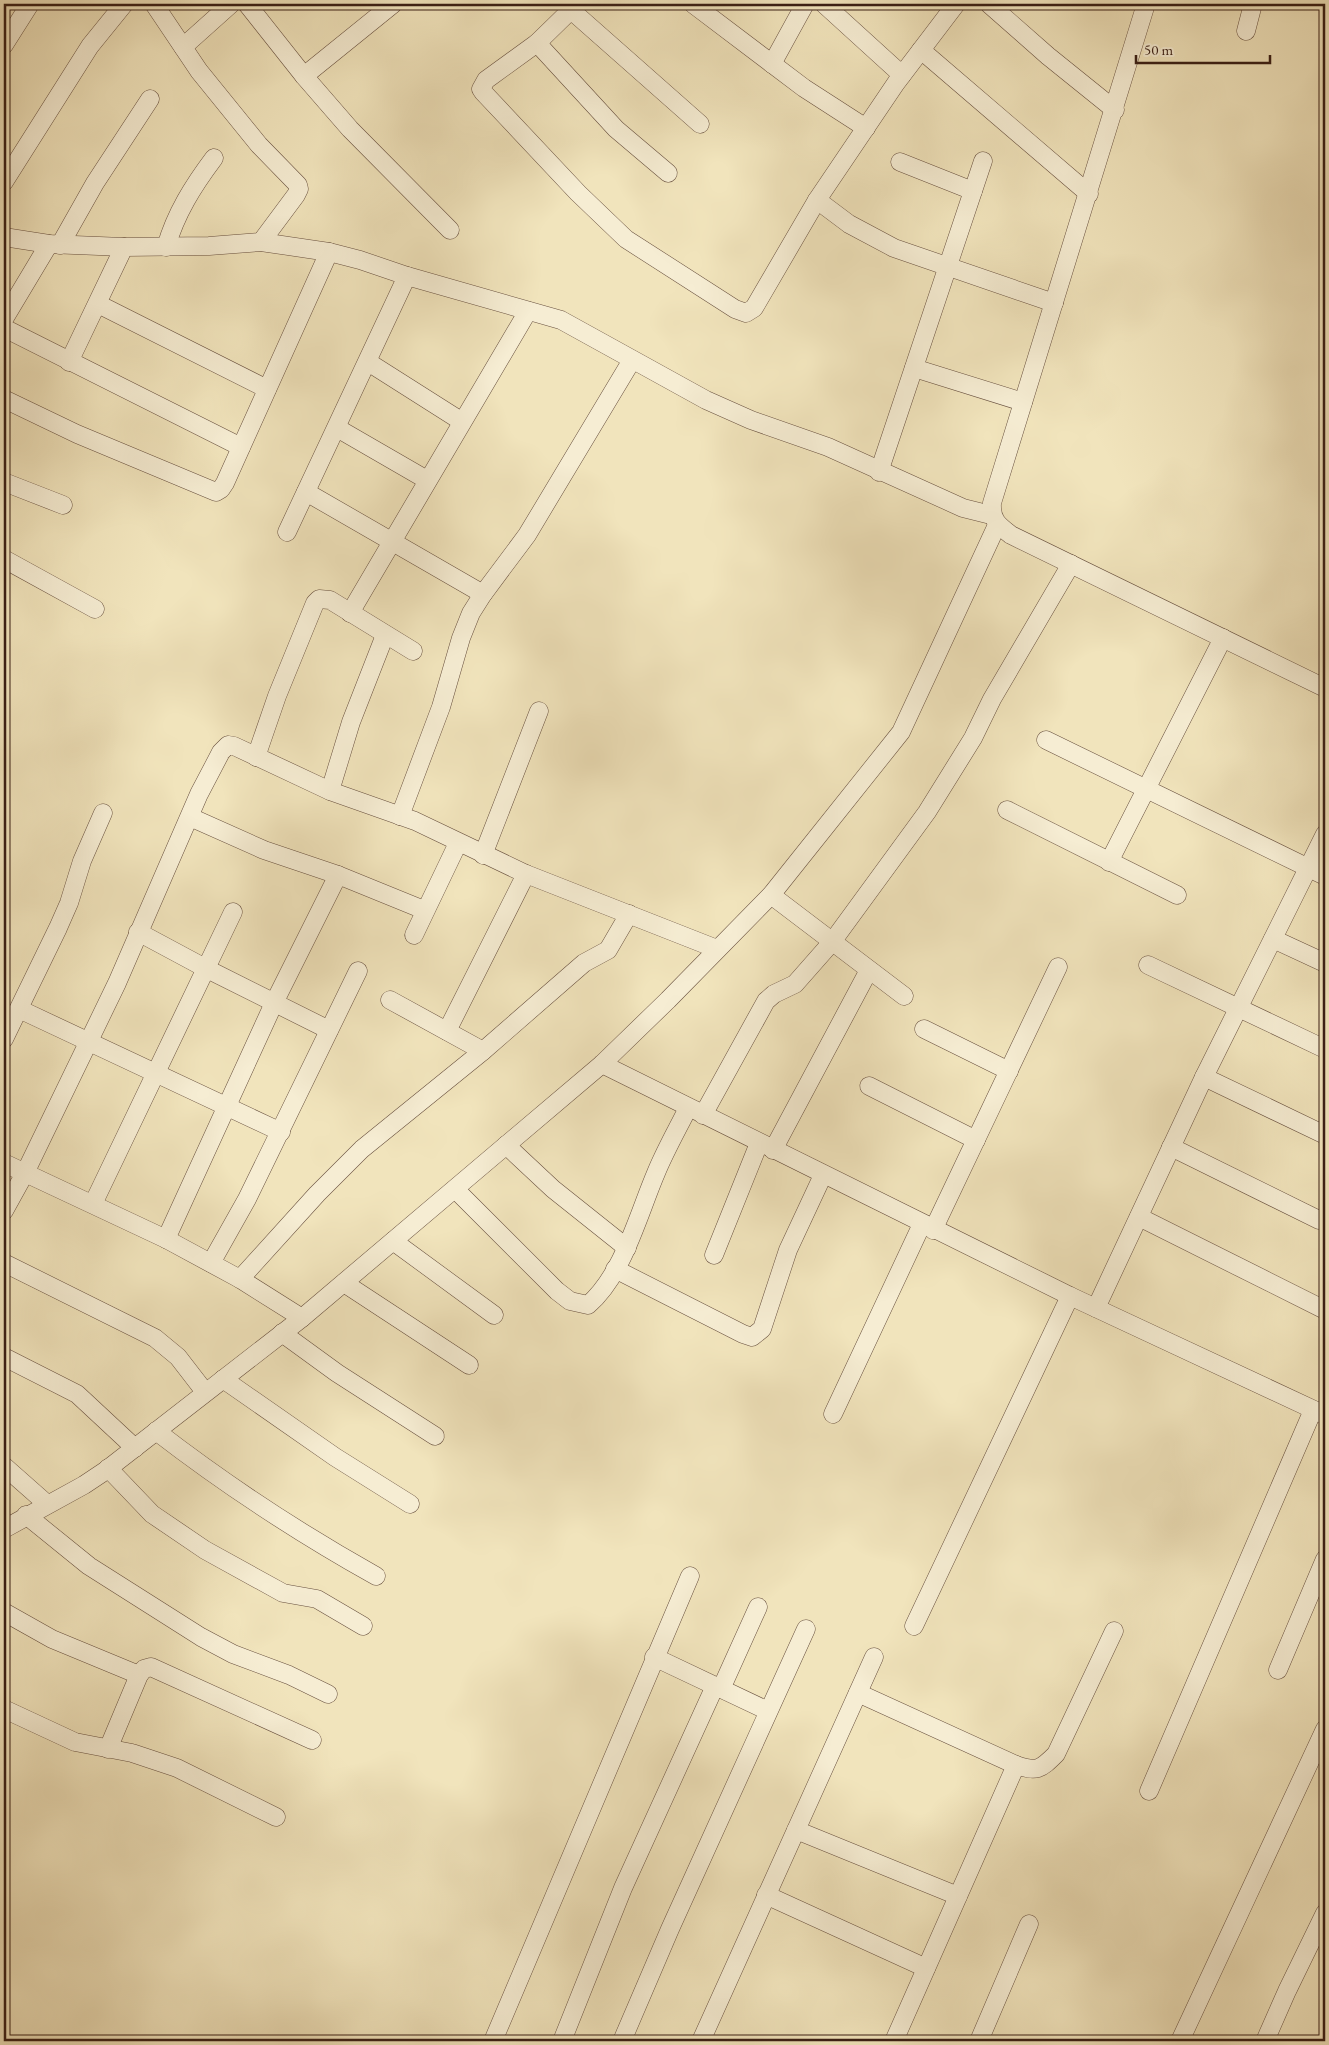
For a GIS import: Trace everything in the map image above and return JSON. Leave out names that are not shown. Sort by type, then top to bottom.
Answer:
[{"type":"street","points":[[4,45],[30,4]]},
{"type":"street","points":[[4,182],[90,46],[124,4]]},
{"type":"street","points":[[154,4],[199,71],[260,145],[298,185],[299,190],[296,195],[261,242]]},
{"type":"street","points":[[184,47],[231,4]]},
{"type":"street","points":[[247,4],[304,76],[384,166],[450,230]]},
{"type":"street","points":[[304,76],[392,4]]},
{"type":"street","points":[[693,4],[804,88],[866,128]]},
{"type":"street","points":[[824,4],[902,75]]},
{"type":"street","points":[[700,124],[574,7],[537,43],[486,80],[481,89],[572,187],[626,239],[742,313],[750,312],[818,200],[866,128],[902,75],[956,4]]},
{"type":"street","points":[[989,4],[1048,56],[1115,110]]},
{"type":"street","points":[[4,1529],[84,1485],[135,1448],[302,1318],[602,1064],[771,895],[901,732],[994,520],[992,503],[1115,110],[1146,4]]},
{"type":"street","points":[[1246,31],[1253,4]]},
{"type":"street","points":[[772,64],[803,5]]},
{"type":"street","points":[[537,43],[616,129],[668,173]]},
{"type":"street","points":[[921,50],[1089,194]]},
{"type":"street","points":[[4,319],[150,99]]},
{"type":"street","points":[[166,247],[173,222],[183,203],[214,158]]},
{"type":"street","points":[[879,472],[983,161]]},
{"type":"street","points":[[900,162],[973,191]]},
{"type":"street","points":[[818,200],[867,235],[894,248],[1054,303]]},
{"type":"street","points":[[4,237],[54,244],[124,248],[261,242],[329,252],[561,320],[706,400],[751,420],[828,447],[879,472],[994,520],[1011,535],[1325,688]]},
{"type":"street","points":[[69,362],[124,248]]},
{"type":"street","points":[[4,399],[77,434],[216,492],[225,483],[329,252]]},
{"type":"street","points":[[287,532],[407,276]]},
{"type":"street","points":[[98,304],[267,388]]},
{"type":"street","points":[[350,613],[461,421],[528,311]]},
{"type":"street","points":[[4,328],[241,448]]},
{"type":"street","points":[[400,816],[448,686],[461,638],[483,594],[527,535],[632,360]]},
{"type":"street","points":[[368,362],[461,421]]},
{"type":"street","points":[[914,368],[1023,402]]},
{"type":"street","points":[[337,428],[427,480]]},
{"type":"street","points":[[4,482],[63,505]]},
{"type":"street","points":[[306,492],[483,594]]},
{"type":"street","points":[[4,560],[96,609]]},
{"type":"street","points":[[455,1188],[557,1291],[570,1301],[588,1305],[596,1298],[626,1248],[656,1172],[766,1001],[774,994],[795,984],[832,942],[927,812],[949,778],[1071,564]]},
{"type":"street","points":[[256,757],[277,696],[315,603],[319,599],[324,598],[413,651]]},
{"type":"street","points":[[330,791],[351,722],[385,635]]},
{"type":"street","points":[[1109,862],[1223,638]]},
{"type":"street","points":[[483,855],[539,711]]},
{"type":"street","points":[[1046,740],[1325,876]]},
{"type":"street","points":[[4,1210],[25,1174],[117,984],[138,932],[200,794],[224,748],[228,745],[234,746],[330,791],[400,816],[526,874],[717,949]]},
{"type":"street","points":[[1007,810],[1177,895]]},
{"type":"street","points":[[4,1039],[69,903],[82,861],[103,813]]},
{"type":"street","points":[[190,817],[264,850],[338,875],[424,910]]},
{"type":"street","points":[[1096,1308],[1204,1077],[1325,834]]},
{"type":"street","points":[[414,935],[424,910],[458,843]]},
{"type":"street","points":[[447,1031],[526,874]]},
{"type":"street","points":[[166,1239],[274,1003],[338,875]]},
{"type":"street","points":[[771,895],[904,996]]},
{"type":"street","points":[[93,1204],[233,912]]},
{"type":"street","points":[[240,1279],[317,1194],[362,1149],[483,1051],[577,969],[592,958],[608,950],[629,914]]},
{"type":"street","points":[[138,932],[206,969],[329,1030]]},
{"type":"street","points":[[1273,939],[1325,963]]},
{"type":"street","points":[[1148,965],[1325,1049]]},
{"type":"street","points":[[833,1414],[928,1227],[976,1140],[1058,967]]},
{"type":"street","points":[[714,1255],[766,1147],[869,970]]},
{"type":"street","points":[[211,1263],[247,1199],[281,1132],[358,971]]},
{"type":"street","points":[[390,1000],[483,1051]]},
{"type":"street","points":[[19,1009],[281,1132]]},
{"type":"street","points":[[924,1029],[1009,1071]]},
{"type":"street","points":[[602,1064],[695,1112],[1070,1296],[1319,1412],[1148,1791]]},
{"type":"street","points":[[1204,1077],[1325,1135]]},
{"type":"street","points":[[869,1086],[976,1140]]},
{"type":"street","points":[[506,1145],[554,1189],[626,1248]]},
{"type":"street","points":[[1171,1147],[1319,1220]]},
{"type":"street","points":[[4,1163],[166,1239],[240,1279],[302,1318]]},
{"type":"street","points":[[615,1269],[752,1337],[762,1329],[788,1250],[823,1175]]},
{"type":"street","points":[[1139,1218],[1325,1310]]},
{"type":"street","points":[[393,1241],[494,1315]]},
{"type":"street","points":[[4,1263],[155,1338],[178,1357],[205,1392]]},
{"type":"street","points":[[344,1283],[470,1365]]},
{"type":"street","points":[[914,1626],[1070,1296]]},
{"type":"street","points":[[282,1333],[337,1373],[435,1436]]},
{"type":"street","points":[[4,1357],[77,1394],[135,1448]]},
{"type":"street","points":[[223,1379],[327,1452],[410,1504]]},
{"type":"street","points":[[156,1431],[208,1471],[309,1538],[376,1576]]},
{"type":"street","points":[[4,1466],[47,1504]]},
{"type":"street","points":[[108,1468],[152,1514],[205,1550],[283,1593],[317,1599],[363,1626]]},
{"type":"street","points":[[26,1516],[89,1566],[200,1637],[233,1654],[289,1675],[328,1694]]},
{"type":"street","points":[[1278,1670],[1325,1559]]},
{"type":"street","points":[[493,2041],[654,1657],[690,1576]]},
{"type":"street","points":[[562,2041],[623,1888],[758,1606]]},
{"type":"street","points":[[4,1612],[52,1639],[139,1676]]},
{"type":"street","points":[[622,2041],[806,1628]]},
{"type":"street","points":[[858,1693],[1016,1765],[1032,1770],[1038,1769],[1043,1767],[1056,1754],[1114,1631]]},
{"type":"street","points":[[654,1657],[768,1711]]},
{"type":"street","points":[[701,2041],[874,1657]]},
{"type":"street","points":[[108,1749],[139,1676],[144,1669],[151,1667],[312,1740]]},
{"type":"street","points":[[4,1710],[76,1742],[132,1753],[177,1768],[276,1817]]},
{"type":"street","points":[[1180,2041],[1325,1729]]},
{"type":"street","points":[[894,2041],[1016,1765]]},
{"type":"street","points":[[796,1830],[958,1896]]},
{"type":"street","points":[[766,1895],[926,1968]]},
{"type":"street","points":[[1265,2041],[1286,1991],[1325,1913]]},
{"type":"street","points":[[979,2041],[1029,1924]]}]
